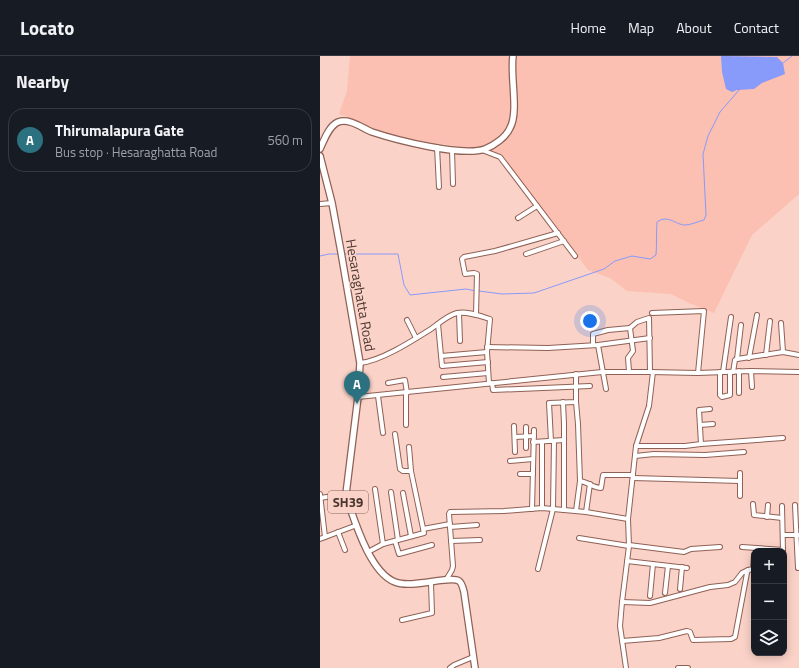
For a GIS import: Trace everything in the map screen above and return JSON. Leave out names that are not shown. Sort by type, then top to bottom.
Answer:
[{"type":"main road","points":[[320,149],[328,132],[337,122],[347,121],[371,132],[393,139],[452,150],[472,151],[485,149],[500,140],[511,128],[515,114],[512,78],[513,56]]},
{"type":"main road","name":"Hesaraghatta Road","points":[[320,156],[332,203],[342,254],[360,363],[358,397],[346,494],[348,502],[356,526],[368,552],[381,572],[390,580],[404,584],[458,580],[462,585],[475,668]]},
{"type":"street","points":[[437,147],[439,187]]},
{"type":"street","points":[[452,150],[453,184]]},
{"type":"street","points":[[480,150],[500,158],[575,256]]},
{"type":"street","points":[[320,204],[332,203]]},
{"type":"street","points":[[518,218],[537,206]]},
{"type":"street","points":[[476,315],[477,274],[465,274],[463,272],[462,259],[558,234]]},
{"type":"street","points":[[526,254],[564,241]]},
{"type":"street","points":[[652,313],[704,311],[698,373]]},
{"type":"street","points":[[360,363],[371,362],[459,313],[476,315],[490,319],[487,349],[488,373],[493,390],[590,386]]},
{"type":"street","points":[[459,313],[460,341]]},
{"type":"street","points":[[750,358],[757,314]]},
{"type":"street","points":[[606,389],[595,345],[594,334],[608,330],[630,328],[636,322],[649,318],[651,372],[649,406],[636,446],[628,519],[629,546],[620,626],[626,668]]},
{"type":"street","points":[[731,318],[721,372],[720,395],[722,397],[730,395],[732,372],[735,360],[737,359],[741,325]]},
{"type":"street","points":[[408,320],[416,338]]},
{"type":"street","points":[[766,355],[770,321]]},
{"type":"street","points":[[781,323],[783,352]]},
{"type":"street","points":[[438,324],[442,366],[488,362]]},
{"type":"street","points":[[629,372],[628,358],[633,352],[630,328]]},
{"type":"street","points":[[441,356],[487,349],[548,348],[595,345],[650,338]]},
{"type":"street","points":[[737,359],[783,352],[799,355]]},
{"type":"street","points":[[739,371],[740,393]]},
{"type":"street","points":[[752,371],[752,387]]},
{"type":"street","points":[[358,397],[602,372],[799,372]]},
{"type":"street","points":[[443,377],[488,373]]},
{"type":"street","points":[[576,374],[580,481],[576,511]]},
{"type":"street","points":[[388,382],[405,380],[407,393],[406,425]]},
{"type":"street","points":[[378,396],[383,433]]},
{"type":"street","points":[[563,402],[564,510]]},
{"type":"street","points":[[538,569],[553,509],[553,441],[549,403],[576,402]]},
{"type":"street","points":[[701,444],[699,410],[710,409]]},
{"type":"street","points":[[700,425],[713,424]]},
{"type":"street","points":[[514,426],[515,452]]},
{"type":"street","points":[[526,427],[526,448]]},
{"type":"street","points":[[532,509],[534,430]]},
{"type":"street","points":[[394,434],[400,469],[403,471],[411,470]]},
{"type":"street","points":[[515,437],[534,436]]},
{"type":"street","points":[[636,446],[685,446],[783,438]]},
{"type":"street","points":[[533,442],[564,440]]},
{"type":"street","points":[[542,442],[542,508]]},
{"type":"street","points":[[368,552],[383,544],[424,533],[411,470],[409,447]]},
{"type":"street","points":[[635,456],[654,454],[705,455],[744,452]]},
{"type":"street","points":[[510,461],[533,459]]},
{"type":"street","points":[[740,472],[740,496]]},
{"type":"street","points":[[520,474],[533,474]]},
{"type":"street","points":[[580,481],[590,484],[594,488],[601,488],[603,475],[740,481]]},
{"type":"street","points":[[586,512],[590,484]]},
{"type":"street","points":[[375,489],[383,544]]},
{"type":"street","points":[[391,492],[399,554],[432,545]]},
{"type":"street","points":[[403,492],[411,536]]},
{"type":"street","points":[[320,494],[322,538],[356,526]]},
{"type":"street","points":[[320,498],[346,494]]},
{"type":"street","points":[[753,504],[754,516],[782,518]]},
{"type":"street","points":[[767,517],[768,505]]},
{"type":"street","points":[[795,505],[798,535],[798,568]]},
{"type":"street","points":[[782,506],[783,548]]},
{"type":"street","points":[[446,580],[452,570],[450,512],[542,508],[586,512],[628,519]]},
{"type":"street","points":[[423,529],[478,525]]},
{"type":"street","points":[[338,532],[345,550]]},
{"type":"street","points":[[782,535],[798,535]]},
{"type":"street","points":[[579,538],[629,546],[684,552],[691,549],[720,547]]},
{"type":"street","points":[[451,541],[480,540]]},
{"type":"street","points":[[742,548],[751,550]]},
{"type":"street","points":[[627,561],[685,568],[680,589]]},
{"type":"street","points":[[650,596],[653,564]]},
{"type":"street","points":[[664,593],[668,566]]},
{"type":"street","points":[[622,642],[659,638],[687,631],[690,632],[692,640],[731,639],[735,637],[748,570]]},
{"type":"street","points":[[622,602],[650,603],[710,587],[728,585],[735,582],[742,573],[751,570]]},
{"type":"street","points":[[402,620],[432,613],[431,582]]},
{"type":"street","points":[[450,668],[474,657]]},
{"type":"street","points":[[678,668],[688,668]]},
{"type":"shaded area","points":[[350,56],[799,56],[799,194],[752,235],[714,313],[671,294],[627,291],[610,278],[588,270],[500,153],[414,140],[376,131],[358,121],[339,114],[347,91]]},
{"type":"water","points":[[721,56],[777,57],[783,63],[785,74],[762,83],[754,89],[737,90],[732,92],[726,89],[722,72]]},
{"type":"waterway","points":[[783,63],[792,56]]},
{"type":"waterway","points":[[479,291],[502,294],[534,293],[604,269],[615,261],[632,256],[650,259],[656,255],[657,222],[668,219],[685,225],[704,220],[706,215],[703,154],[708,136],[720,112],[740,89]]},
{"type":"waterway","points":[[320,256],[340,254]]},
{"type":"waterway","points":[[343,254],[398,254],[404,285],[410,295],[466,289],[476,291]]},
{"type":"place","name":"Thirumalapura Gate","points":[[357,404]]}]
